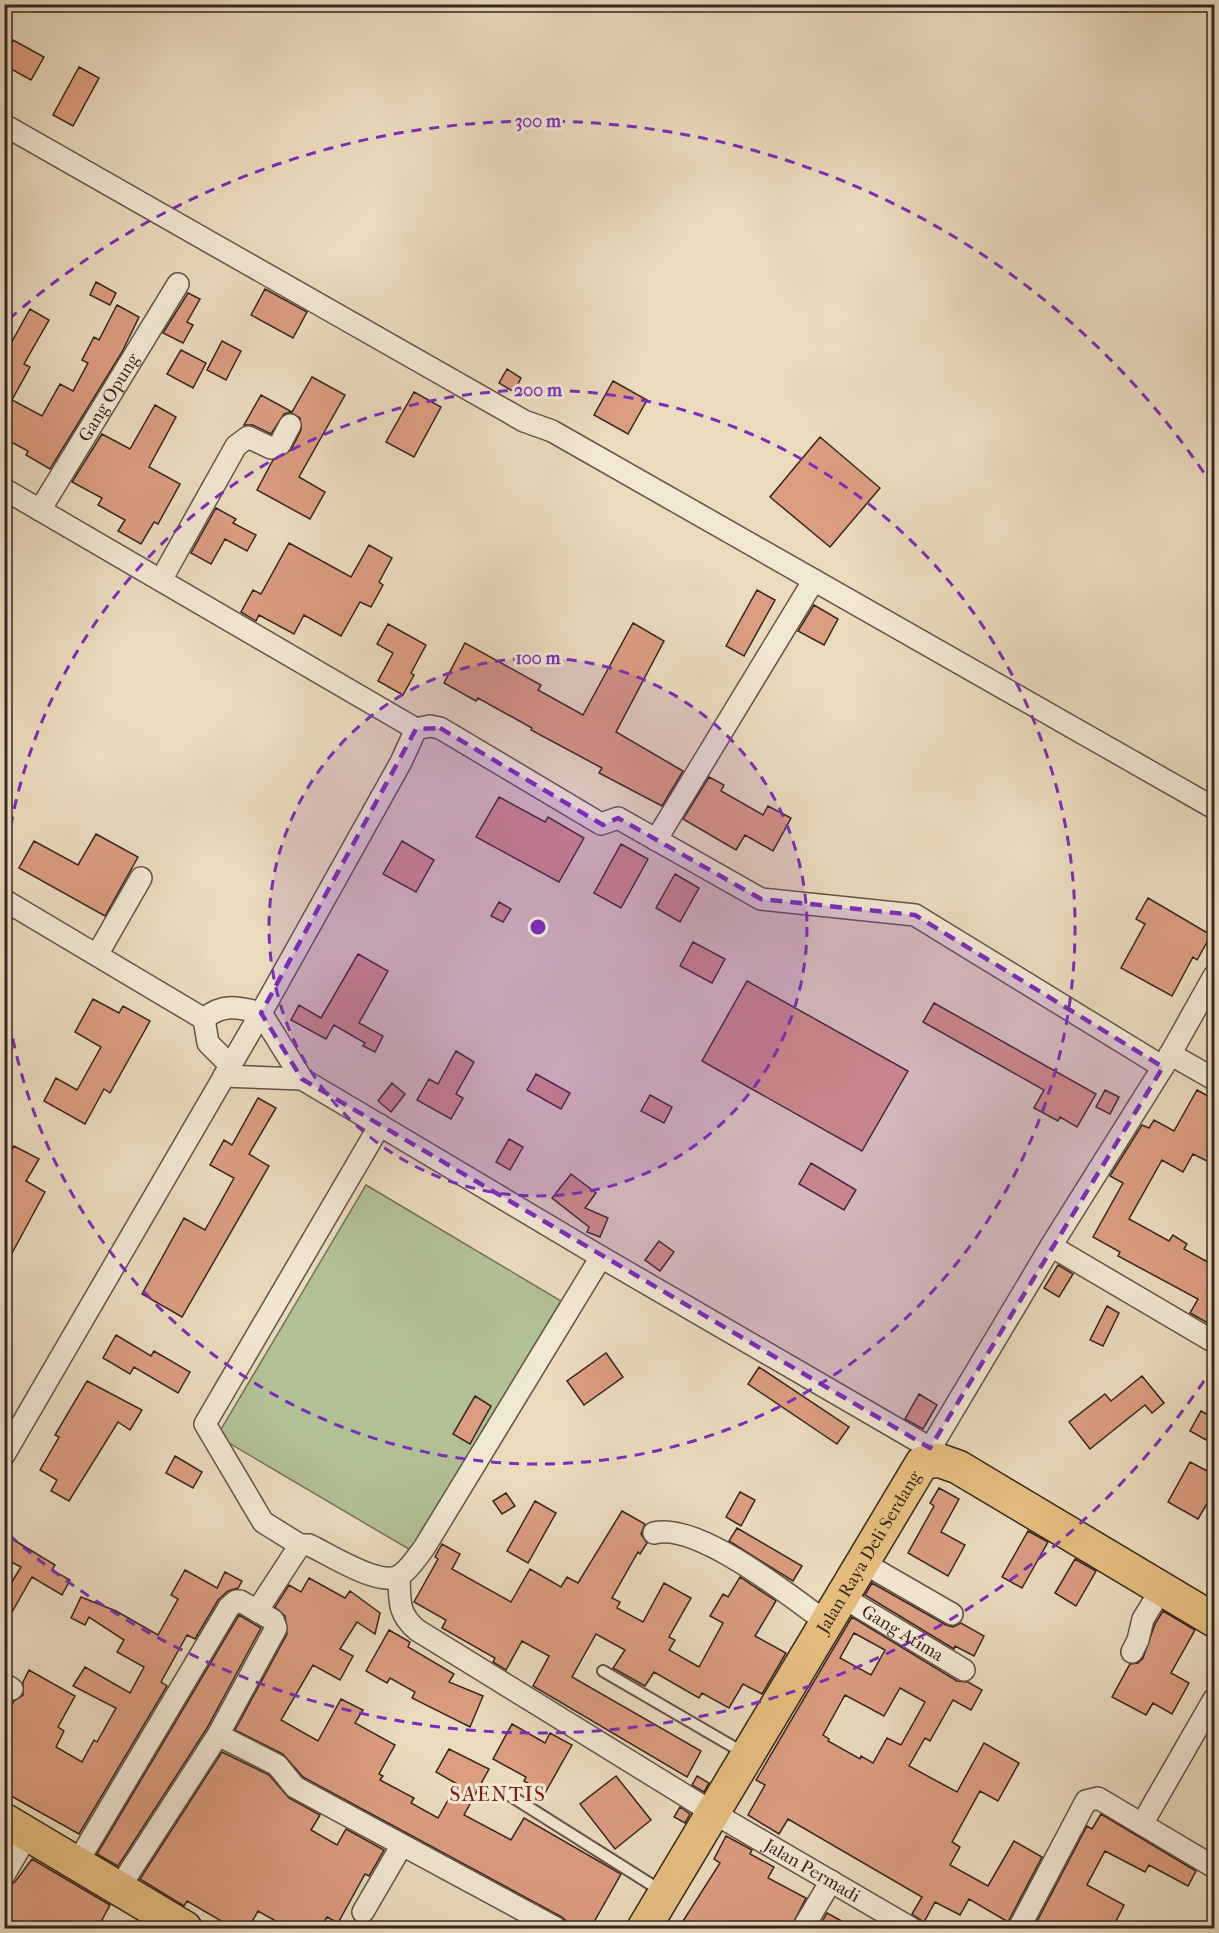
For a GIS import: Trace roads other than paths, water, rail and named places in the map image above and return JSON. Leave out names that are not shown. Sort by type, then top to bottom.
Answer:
[{"type":"main road","name":"Jalan Raya Deli Serdang","points":[[644,1929],[926,1456],[958,1467],[1215,1620]]},
{"type":"main road","points":[[16,1827],[185,1929]]},
{"type":"street","points":[[4,125],[524,421],[552,431],[1215,808]]},
{"type":"street","name":"Gang Opung","points":[[40,510],[177,284]]},
{"type":"street","points":[[161,580],[236,446],[248,437],[271,448],[275,447],[290,425]]},
{"type":"street","points":[[4,489],[416,729],[430,726],[440,728],[601,824],[618,818],[761,899],[915,915],[1167,1060],[1215,1079]]},
{"type":"street","points":[[656,840],[814,580]]},
{"type":"street","points":[[4,1455],[261,1012],[400,762],[416,729]]},
{"type":"street","points":[[97,955],[141,878]]},
{"type":"street","points":[[4,900],[204,1018]]},
{"type":"street","points":[[204,1018],[208,1043],[227,1070],[302,1079],[601,1257],[926,1456],[1051,1246],[1167,1060],[1215,976]]},
{"type":"street","points":[[204,1018],[212,1012],[235,1006],[261,1012],[302,1079]]},
{"type":"street","points":[[380,1125],[205,1424],[263,1522],[300,1545],[309,1545],[363,1572],[382,1577],[399,1576],[424,1548],[601,1257]]},
{"type":"street","points":[[1051,1246],[1215,1342]]},
{"type":"street","name":"Gang Atima","points":[[654,1533],[674,1532],[706,1544],[761,1575],[964,1670]]},
{"type":"street","points":[[257,1611],[300,1545]]},
{"type":"street","points":[[862,1562],[952,1614]]},
{"type":"street","name":"Jalan Permadi","points":[[399,1576],[402,1613],[405,1620],[417,1630],[712,1812],[911,1929]]},
{"type":"street","points":[[1132,1652],[1143,1619],[1162,1588]]},
{"type":"street","points":[[77,1863],[229,1607],[236,1601],[240,1601],[276,1622],[276,1628],[218,1735],[119,1888]]},
{"type":"street","points":[[1142,1824],[1215,1699]]},
{"type":"street","points":[[218,1735],[277,1765],[295,1787],[556,1929]]},
{"type":"street","points":[[1019,1929],[1086,1801],[1098,1798],[1215,1867]]},
{"type":"street","points":[[4,1875],[16,1827]]},
{"type":"street","points":[[363,1912],[402,1845]]},
{"type":"street","points":[[803,1929],[831,1881]]},
{"type":"lane","points":[[603,1671],[747,1755]]},
{"type":"lane","points":[[506,1793],[666,1893]]},
{"type":"district","name":"SAENTIS","points":[[498,1794]]}]
